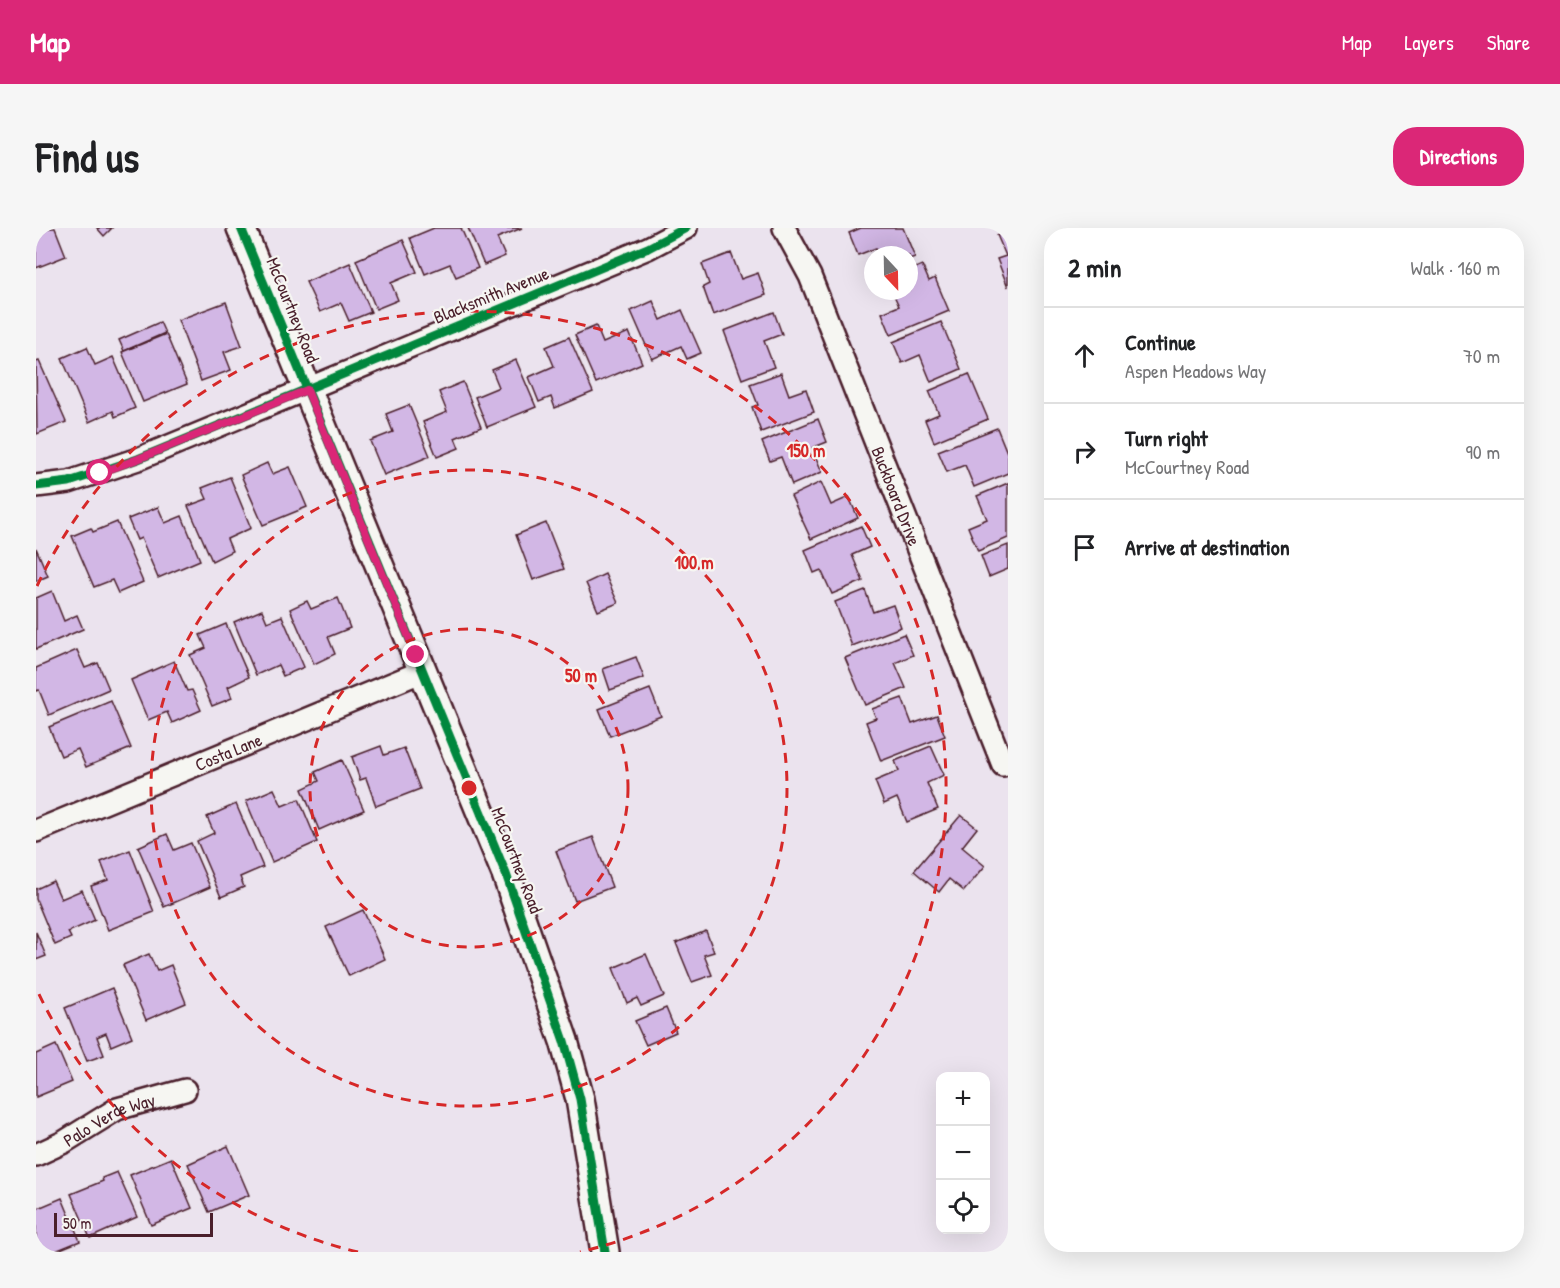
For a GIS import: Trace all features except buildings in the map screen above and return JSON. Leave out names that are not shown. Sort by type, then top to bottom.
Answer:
[{"type":"street","name":"McCourtney Road","points":[[241,228],[506,874],[564,1041],[580,1099],[605,1252]]},
{"type":"street","name":"Blacksmith Avenue","points":[[36,486],[69,482],[129,463],[648,248],[686,228]]},
{"type":"street","name":"Buckboard Drive","points":[[784,228],[810,276],[1005,764]]},
{"type":"street","name":"Costa Lane","points":[[38,825],[423,671]]},
{"type":"street","name":"Palo Verde Way","points":[[36,1155],[64,1142],[117,1109],[185,1090]]},
{"type":"cycle path","points":[[241,228],[506,874],[564,1041],[580,1099],[605,1252]]},
{"type":"cycle path","points":[[36,486],[69,482],[138,459],[648,248],[686,228]]},
{"type":"route","points":[[100,473],[307,390],[416,655]]}]
